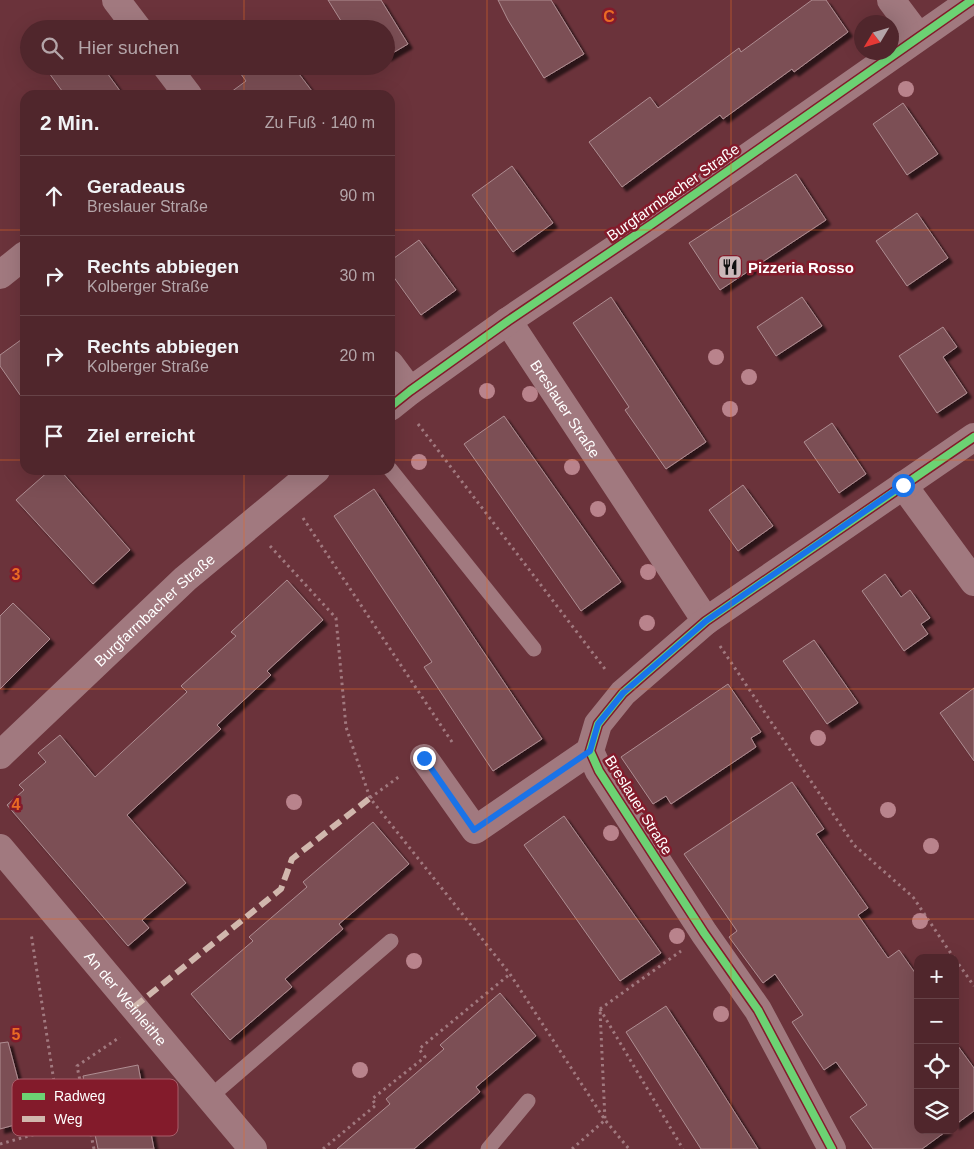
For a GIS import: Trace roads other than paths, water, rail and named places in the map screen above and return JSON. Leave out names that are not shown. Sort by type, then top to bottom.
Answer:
[{"type":"street","points":[[116,0],[131,20]]},
{"type":"street","points":[[891,0],[918,36]]},
{"type":"street","name":"Burgfarrnbacher Straße","points":[[400,399],[508,321],[660,218],[972,0]]},
{"type":"street","points":[[173,75],[184,90]]},
{"type":"street","points":[[0,275],[20,259]]},
{"type":"street","name":"Breslauer Straße","points":[[508,321],[706,621]]},
{"type":"street","points":[[395,382],[400,399]]},
{"type":"street","name":"Breslauer Straße","points":[[832,1149],[758,1010],[704,933],[599,772],[590,751],[598,724],[623,693],[706,621],[974,437]]},
{"type":"street","name":"Burgfarrnbacher Straße","points":[[0,755],[185,579],[310,475]]},
{"type":"street","points":[[903,485],[974,582]]},
{"type":"street","points":[[424,758],[474,830],[590,751]]},
{"type":"street","name":"An der Weinleithe","points":[[0,848],[253,1149]]},
{"type":"lane","points":[[395,475],[534,649]]},
{"type":"lane","points":[[210,1097],[391,941]]},
{"type":"lane","points":[[488,1149],[528,1101]]},
{"type":"place","name":"Pizzeria Rosso","points":[[730,267]]}]
